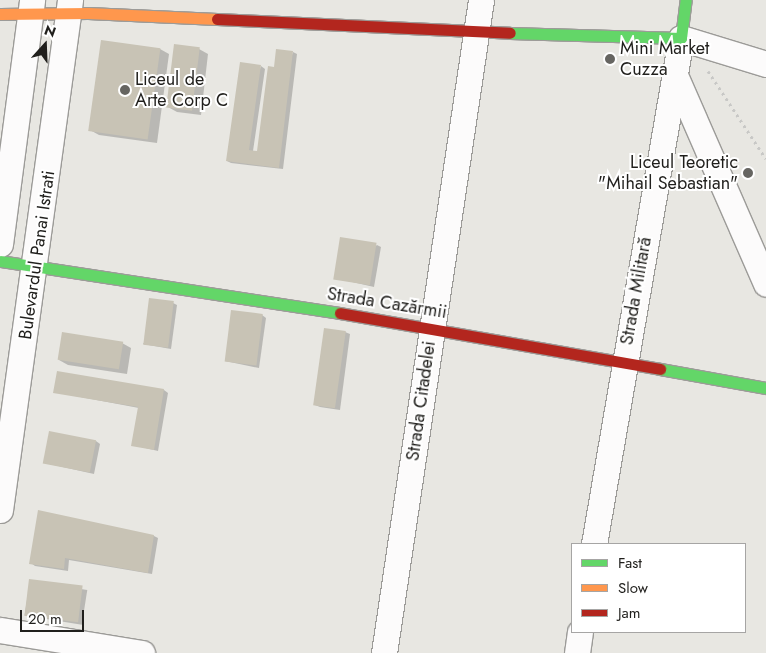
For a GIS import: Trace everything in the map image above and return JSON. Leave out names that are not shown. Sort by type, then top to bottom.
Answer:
[{"type":"street","name":"Strada Citadelei","points":[[384,653],[478,32],[481,0]]},
{"type":"street","points":[[681,38],[686,0]]},
{"type":"street","points":[[0,14],[32,6],[69,7],[478,32],[681,38],[766,64]]},
{"type":"street","points":[[0,244],[32,6]]},
{"type":"street","name":"Bulevardul Panai Istrati","points":[[0,510],[36,266],[69,7]]},
{"type":"street","name":"Strada Militară","points":[[594,543],[681,38]]},
{"type":"street","points":[[674,73],[766,284]]},
{"type":"street","name":"Strada Cazărmii","points":[[0,261],[432,327],[766,388]]},
{"type":"street","points":[[0,630],[142,653]]},
{"type":"street","points":[[577,653],[580,633]]},
{"type":"path","points":[[706,69],[766,159]]},
{"type":"building","name":"Liceul de Arte Corp C","points":[[101,40],[160,48],[148,139],[88,131]]},
{"type":"building","points":[[174,44],[200,47],[192,111],[166,108]]},
{"type":"building","points":[[276,49],[293,51],[279,168],[226,161],[240,62],[261,65],[249,150],[257,151],[268,66],[274,67]]},
{"type":"building","points":[[340,237],[377,243],[370,285],[333,279]]},
{"type":"building","points":[[149,298],[174,301],[168,348],[143,345]]},
{"type":"building","points":[[231,310],[263,314],[256,366],[225,362]]},
{"type":"building","points":[[324,328],[346,331],[335,408],[313,405]]},
{"type":"building","points":[[62,332],[123,342],[119,369],[58,360]]},
{"type":"building","points":[[57,371],[164,389],[154,450],[131,446],[138,407],[53,393]]},
{"type":"building","points":[[49,431],[96,440],[90,473],[43,463]]},
{"type":"building","points":[[38,510],[154,535],[148,573],[65,558],[64,569],[29,564]]},
{"type":"building","points":[[29,579],[83,586],[78,622],[24,616]]},
{"type":"traffic: fast","points":[[510,33],[681,38],[686,0]]},
{"type":"traffic: fast","points":[[0,261],[340,313]]},
{"type":"traffic: fast","points":[[660,369],[766,388]]},
{"type":"traffic: slow","points":[[0,14],[88,13],[217,19]]},
{"type":"traffic: jam","points":[[217,19],[510,33]]},
{"type":"traffic: jam","points":[[340,313],[660,369]]},
{"type":"place","name":"Mini Market Cuzza","points":[[610,59]]},
{"type":"place","name":"Liceul de Arte Corp C","points":[[125,90]]},
{"type":"place","name":"Liceul Teoretic \"Mihail Sebastian\"","points":[[748,173]]}]
